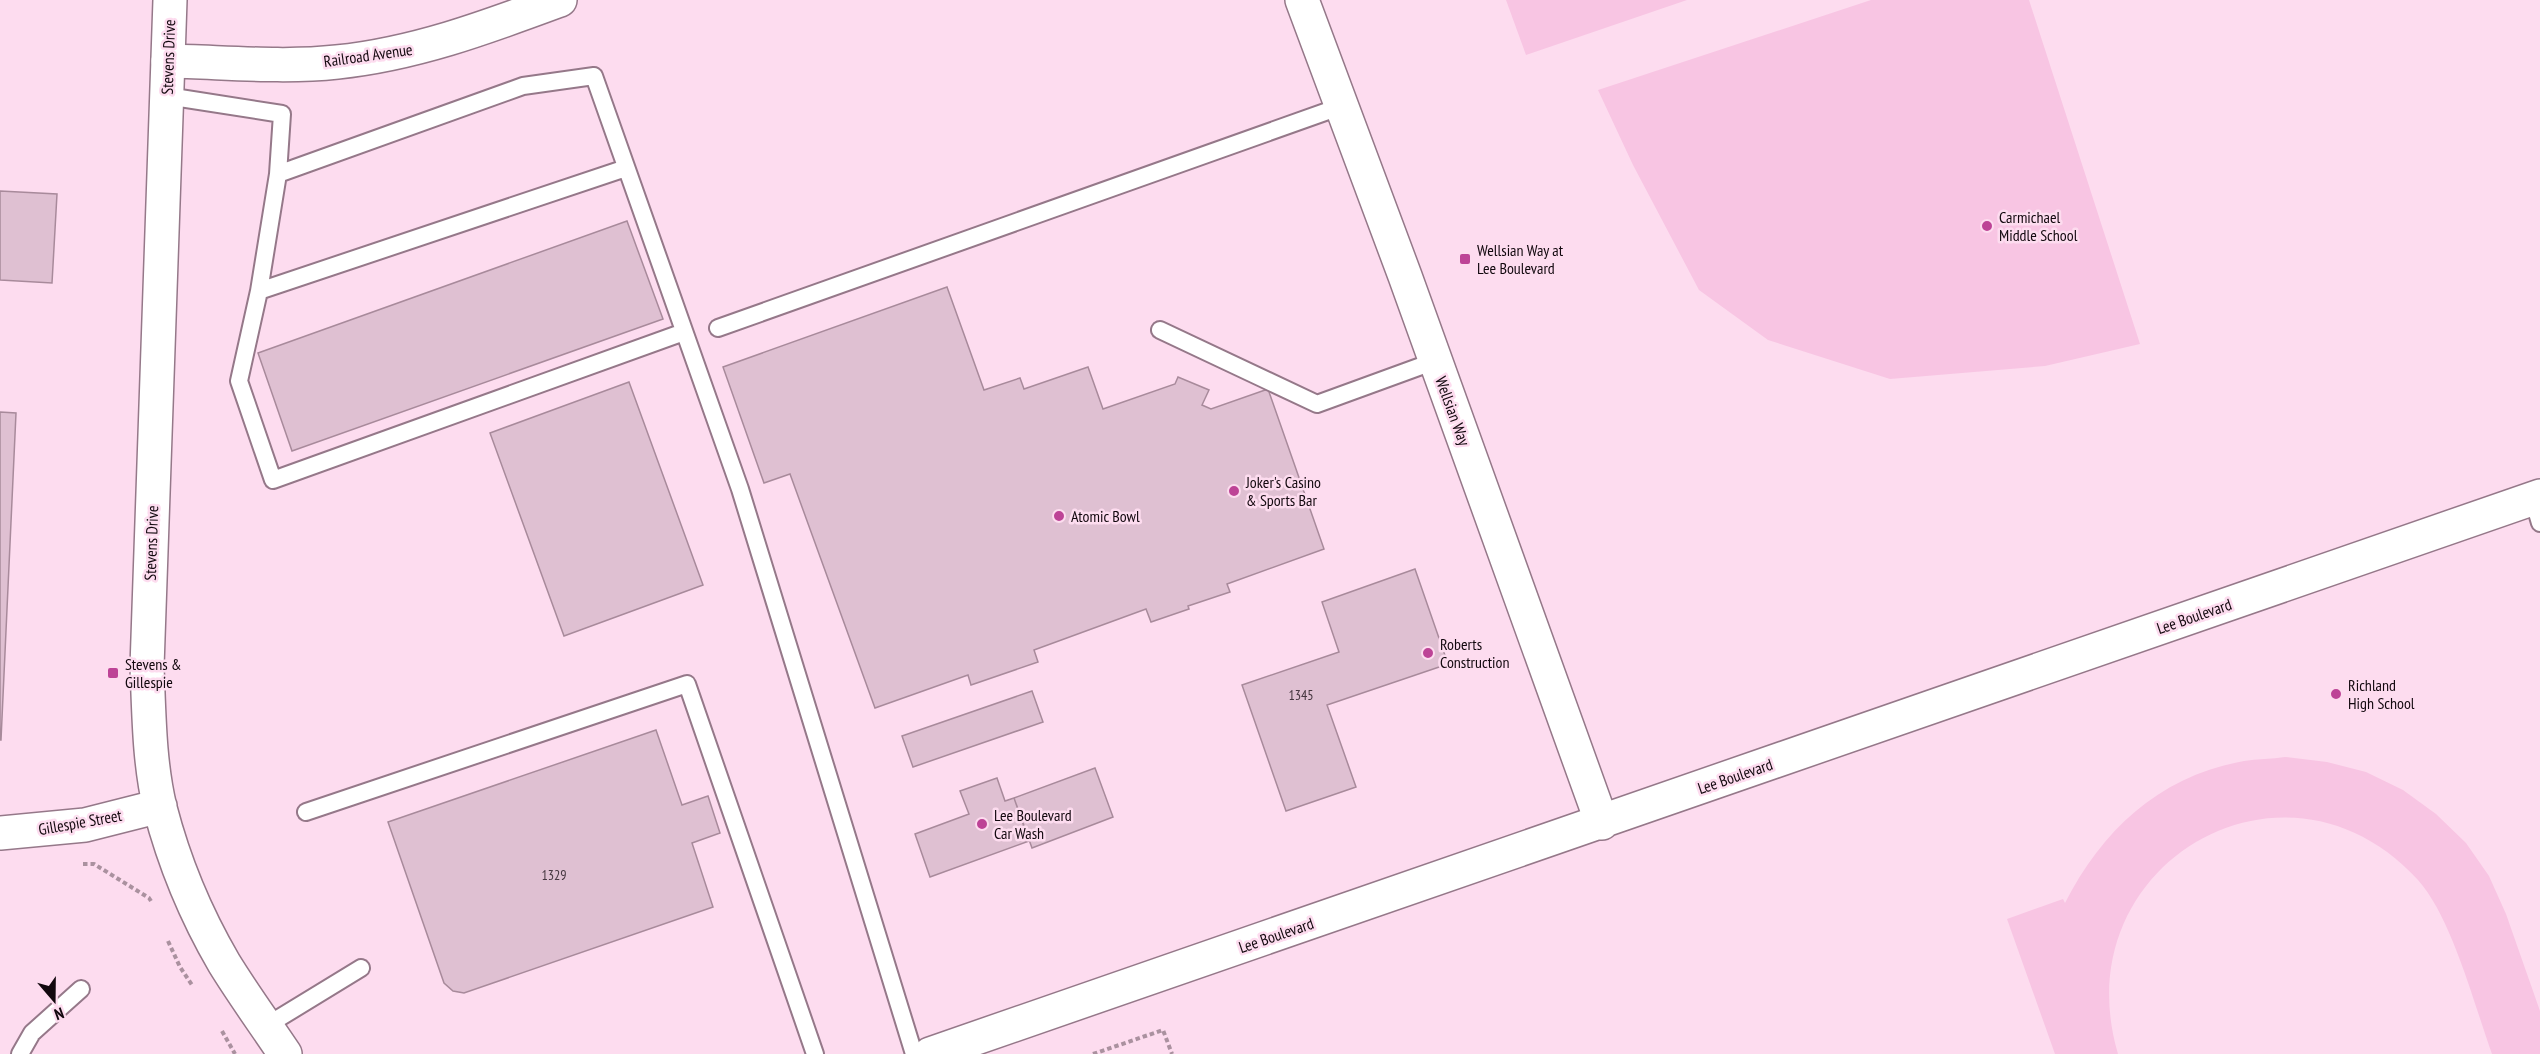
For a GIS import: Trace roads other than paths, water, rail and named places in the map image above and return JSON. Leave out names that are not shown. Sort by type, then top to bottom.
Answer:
[{"type":"street","name":"Stevens Drive","points":[[170,0],[147,667],[151,752],[160,806],[177,863],[198,915],[224,963],[285,1054]]},
{"type":"street","name":"Railroad Avenue","points":[[168,61],[334,63],[381,56],[460,36],[560,0]]},
{"type":"street","name":"Wellsian Way","points":[[1302,0],[1602,823]]},
{"type":"street","name":"Lee Boulevard","points":[[930,1054],[1602,823],[2538,506]]},
{"type":"street","name":"Gillespie Street","points":[[0,833],[85,825],[160,806]]},
{"type":"lane","points":[[278,174],[523,86],[594,76],[740,489],[914,1054]]},
{"type":"lane","points":[[167,96],[282,114],[278,174],[258,291],[239,381],[273,480],[684,332]]},
{"type":"lane","points":[[718,328],[1342,106]]},
{"type":"lane","points":[[258,291],[626,168]]},
{"type":"lane","points":[[1160,330],[1317,404],[1435,361]]},
{"type":"lane","points":[[306,812],[687,684],[815,1054]]},
{"type":"lane","points":[[266,1026],[362,968]]},
{"type":"lane","points":[[20,1054],[32,1033],[81,989]]},
{"type":"place","name":"Carmichael Middle School","points":[[1987,226]]},
{"type":"place","name":"Wellsian Way at Lee Boulevard","points":[[1465,259]]},
{"type":"place","name":"Joker's Casino & Sports Bar","points":[[1234,491]]},
{"type":"place","name":"Atomic Bowl","points":[[1059,516]]},
{"type":"place","name":"Roberts Construction","points":[[1428,653]]},
{"type":"place","name":"Stevens & Gillespie","points":[[113,673]]},
{"type":"place","name":"Richland High School","points":[[2336,694]]},
{"type":"place","name":"Lee Boulevard Car Wash","points":[[982,824]]}]
